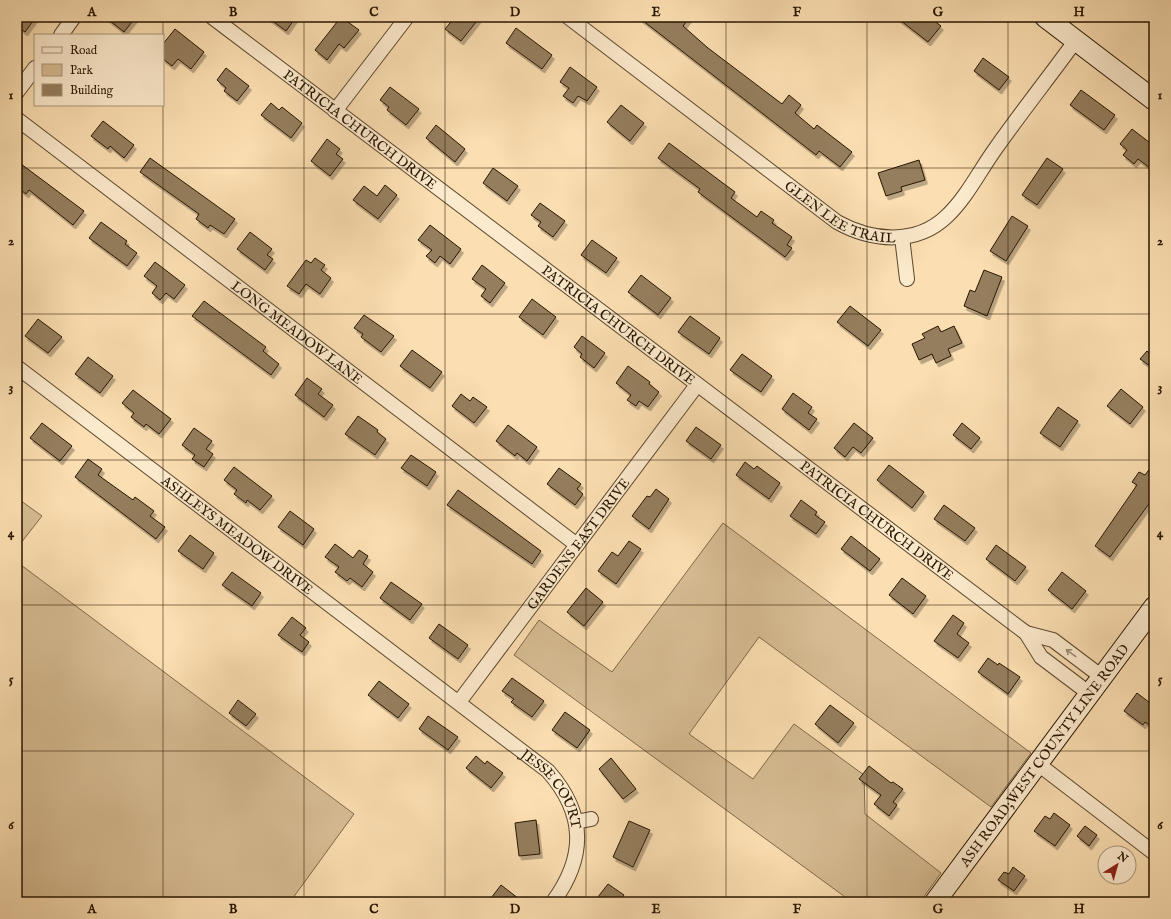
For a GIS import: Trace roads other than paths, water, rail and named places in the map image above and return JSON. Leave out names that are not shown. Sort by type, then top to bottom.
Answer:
[{"type":"main road","points":[[1045,17],[1154,100]]},
{"type":"main road","name":"ASH ROAD;WEST COUNTY LINE ROAD","points":[[935,902],[1154,608]]},
{"type":"street","points":[[61,34],[74,17]]},
{"type":"street","name":"PATRICIA CHURCH DRIVE","points":[[212,17],[1026,633],[1041,657],[1090,694]]},
{"type":"street","points":[[335,111],[407,17]]},
{"type":"street","name":"GLEN LEE TRAIL","points":[[568,17],[837,222],[851,230],[884,238],[902,237],[918,233],[946,217],[965,194],[996,148],[1076,40]]},
{"type":"street","points":[[17,92],[34,69]]},
{"type":"street","name":"LONG MEADOW LANE","points":[[17,119],[577,545]]},
{"type":"street","points":[[902,237],[907,279]]},
{"type":"street","name":"ASHLEYS MEADOW DRIVE","points":[[17,367],[459,702]]},
{"type":"street","name":"GARDENS EAST DRIVE","points":[[459,702],[697,385]]},
{"type":"street","name":"PATRICIA CHURCH DRIVE","points":[[1026,633],[1053,640],[1102,677]]},
{"type":"street","name":"JESSE COURT","points":[[459,702],[548,771],[566,793],[576,822],[578,847],[573,868],[563,889],[553,902]]},
{"type":"street","points":[[1038,764],[1154,853]]},
{"type":"street","points":[[576,822],[591,819]]}]
